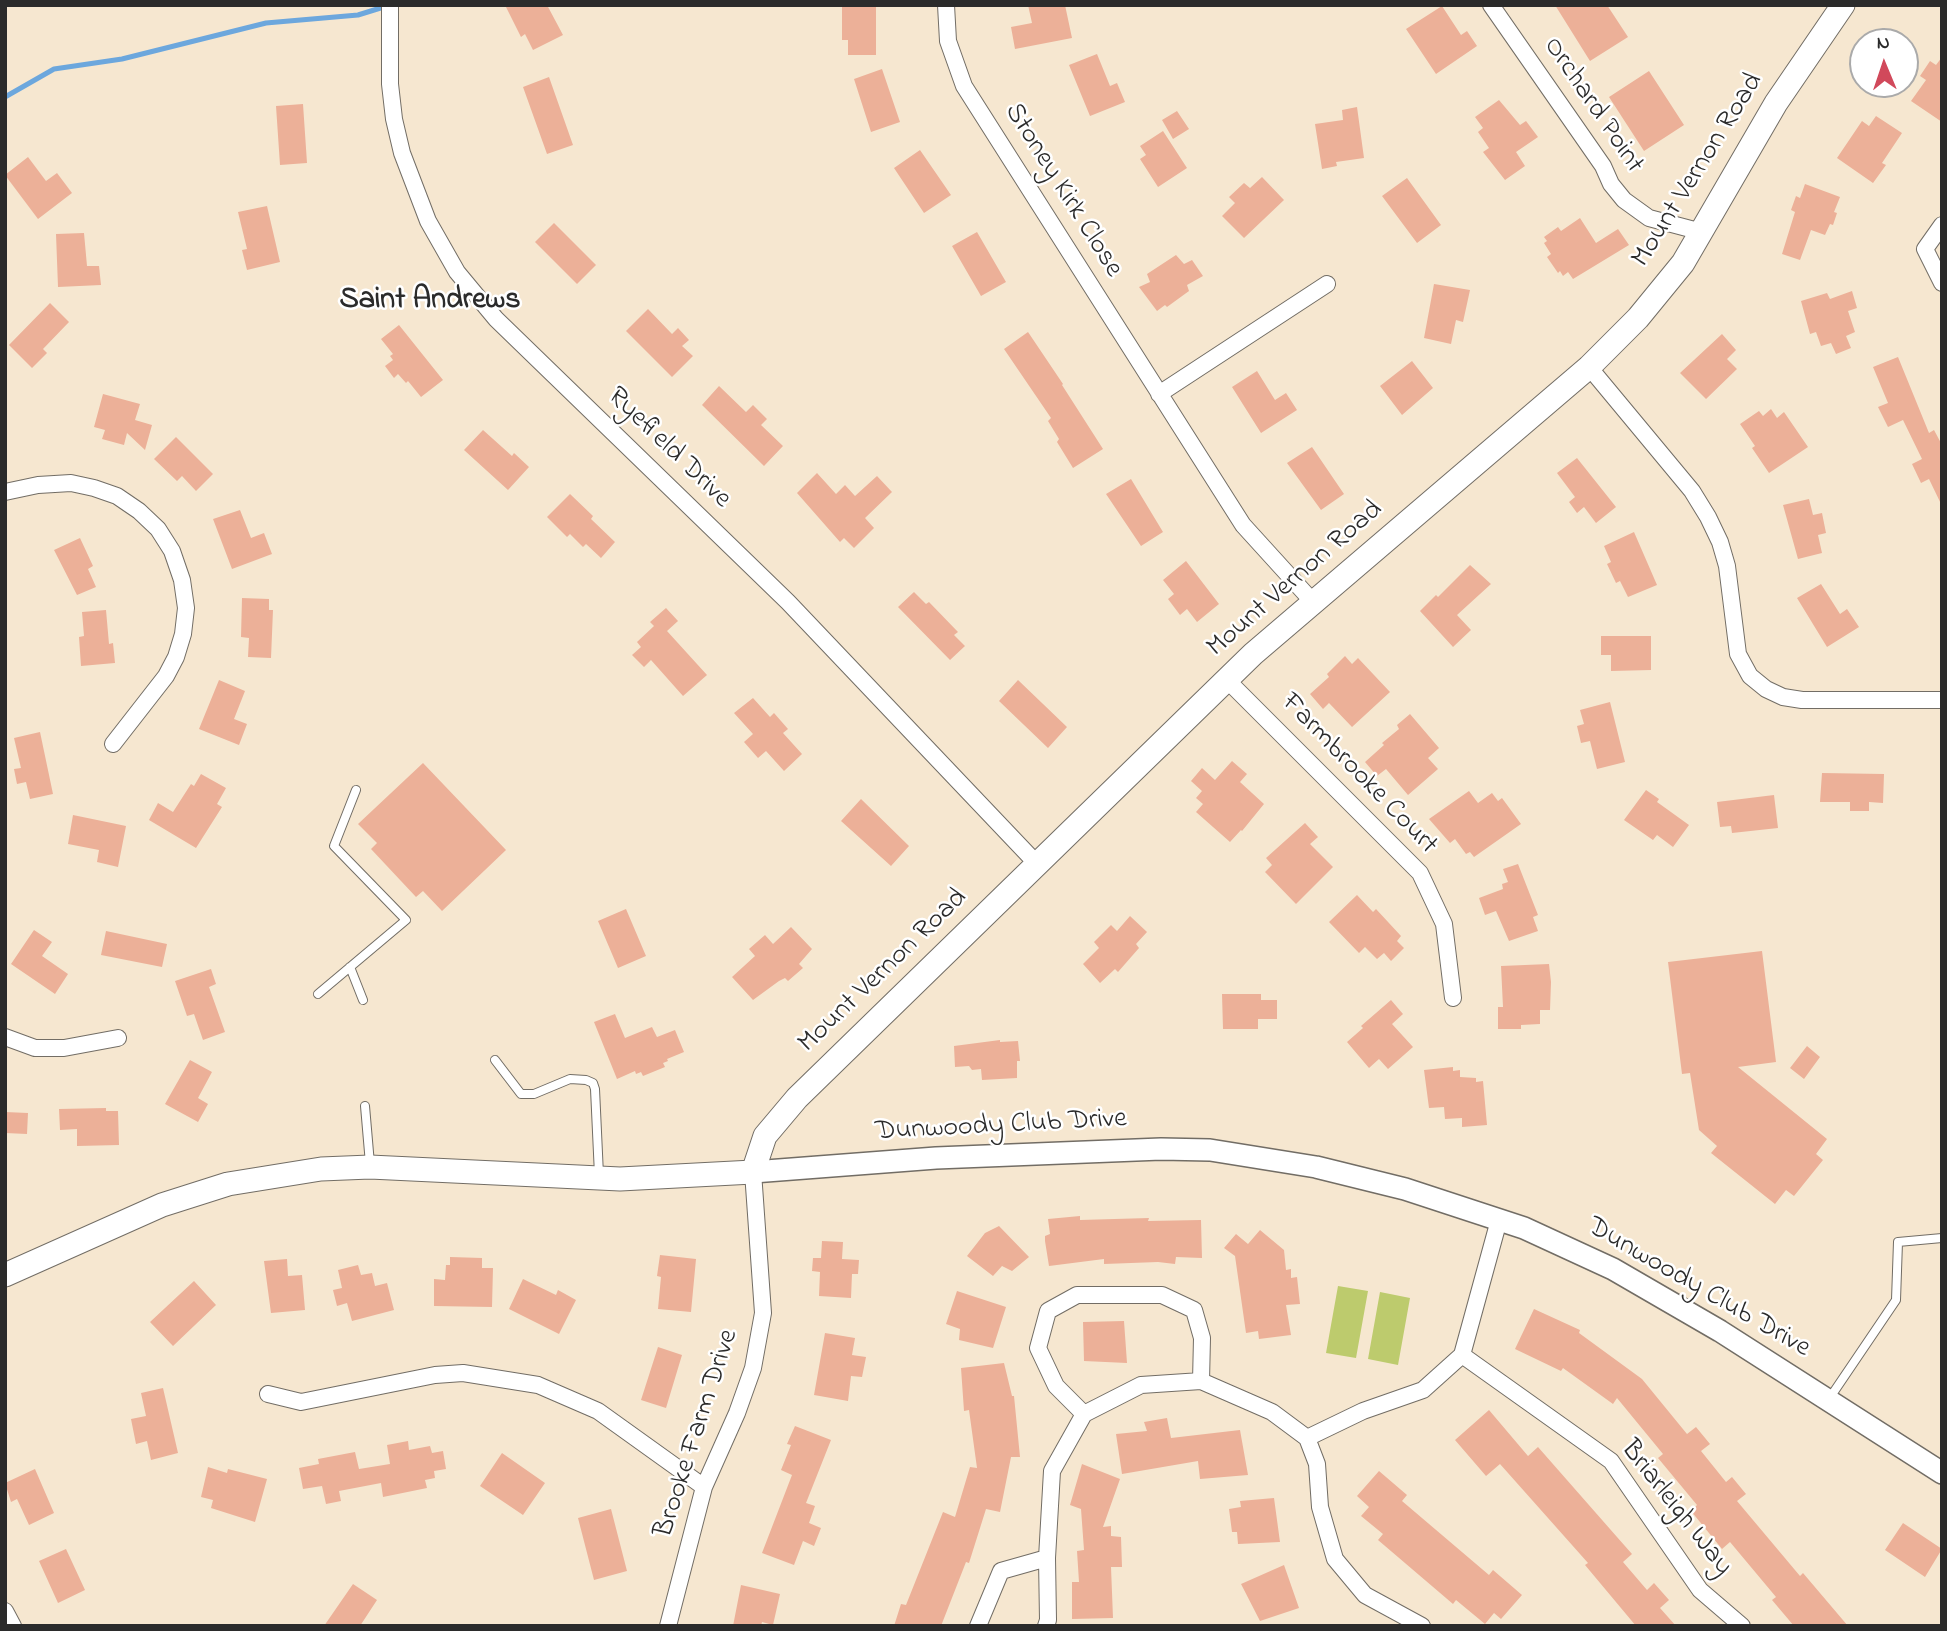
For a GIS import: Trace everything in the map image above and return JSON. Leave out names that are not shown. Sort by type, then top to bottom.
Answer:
[{"type":"main road","name":"Mount Vernon Road","points":[[753,1172],[765,1136],[797,1098],[1252,654],[1589,367],[1638,318],[1682,263],[1776,103],[1843,5]]},
{"type":"main road","name":"Dunwoody Club Drive","points":[[5,1275],[163,1205],[228,1184],[321,1169],[370,1167],[620,1179],[753,1172]]},
{"type":"street","name":"Ryefield Drive","points":[[390,5],[390,84],[402,153],[428,221],[457,272],[496,320],[788,602],[1038,865]]},
{"type":"street","name":"Stoney Kirk Close","points":[[946,5],[948,41],[964,86],[1243,525],[1313,602]]},
{"type":"street","name":"Orchard Point","points":[[1491,5],[1589,145],[1623,200],[1648,218],[1702,232]]},
{"type":"street","points":[[1942,225],[1926,249],[1942,283]]},
{"type":"street","points":[[1159,394],[1327,284]]},
{"type":"street","points":[[1589,367],[1692,491],[1709,517],[1727,566],[1738,654],[1750,676],[1766,689],[1783,697],[1942,700]]},
{"type":"street","points":[[5,492],[38,485],[71,483],[117,496],[139,510],[158,529],[172,551],[182,580],[186,608],[180,646],[166,676],[113,744]]},
{"type":"street","name":"Farmbrooke Court","points":[[1227,680],[1420,873],[1444,924],[1452,998]]},
{"type":"street","points":[[5,1037],[35,1048],[64,1048],[118,1038]]},
{"type":"street","name":"Dunwoody Club Drive","points":[[753,1172],[1091,1150],[1210,1150],[1316,1167],[1380,1182],[1499,1220],[1613,1269],[1720,1331],[1942,1473]]},
{"type":"street","name":"Brooke Farm Drive","points":[[668,1626],[704,1487],[737,1413],[753,1368],[763,1313],[753,1172]]},
{"type":"street","points":[[1307,1438],[1363,1411],[1423,1390],[1462,1355],[1499,1220]]},
{"type":"street","points":[[1084,1414],[1056,1386],[1038,1348],[1048,1311],[1077,1295],[1162,1295],[1194,1310],[1202,1339],[1201,1381]]},
{"type":"street","name":"Briarleigh Way","points":[[1462,1355],[1611,1461],[1700,1590],[1742,1626]]},
{"type":"street","points":[[268,1394],[301,1402],[435,1375],[463,1373],[537,1385],[598,1411],[704,1487]]},
{"type":"street","points":[[1046,1626],[1046,1558],[1052,1471],[1084,1414],[1141,1385],[1201,1381],[1272,1412],[1307,1438],[1317,1464],[1320,1507],[1335,1559],[1365,1595],[1422,1626]]},
{"type":"street","points":[[978,1626],[1001,1570],[1046,1558]]},
{"type":"street","points":[[5,1611],[13,1626]]},
{"type":"lane","points":[[318,994],[406,920],[334,846],[356,790]]},
{"type":"lane","points":[[350,967],[363,1000]]},
{"type":"lane","points":[[495,1060],[521,1094],[534,1094],[570,1079],[593,1083],[599,1178]]},
{"type":"lane","points":[[365,1106],[370,1167]]},
{"type":"lane","points":[[1828,1400],[1896,1300],[1898,1242],[1942,1238]]},
{"type":"green space","points":[[1338,1286],[1368,1291],[1356,1358],[1326,1353]]},
{"type":"green space","points":[[1380,1292],[1410,1298],[1398,1365],[1368,1359]]},
{"type":"building","points":[[505,5],[547,5],[563,35],[533,50],[525,34],[521,37]]},
{"type":"building","points":[[842,5],[876,5],[876,55],[848,55],[848,40],[842,40]]},
{"type":"building","points":[[1028,5],[1065,5],[1072,38],[1015,49],[1011,27],[1032,23]]},
{"type":"building","points":[[1555,5],[1607,5],[1628,37],[1590,61]]},
{"type":"building","points":[[1442,6],[1461,35],[1467,31],[1477,46],[1436,74],[1406,29]]},
{"type":"building","points":[[1097,54],[1110,86],[1117,83],[1125,102],[1090,116],[1069,65]]},
{"type":"building","points":[[1942,57],[1942,122],[1911,101],[1919,98],[1919,90],[1926,80],[1920,76],[1930,61],[1936,65]]},
{"type":"building","points":[[882,69],[900,122],[871,132],[854,79]]},
{"type":"building","points":[[1649,71],[1684,125],[1644,151],[1609,97]]},
{"type":"building","points":[[549,77],[573,145],[547,154],[523,87]]},
{"type":"building","points":[[1499,100],[1520,125],[1526,121],[1538,137],[1516,152],[1525,166],[1505,180],[1483,152],[1489,148],[1478,132],[1483,128],[1475,117]]},
{"type":"building","points":[[303,104],[307,163],[280,165],[276,106]]},
{"type":"building","points":[[1357,107],[1364,158],[1336,162],[1337,166],[1322,169],[1315,124],[1343,120],[1342,110]]},
{"type":"building","points":[[1177,111],[1189,129],[1173,139],[1162,120]]},
{"type":"building","points":[[1876,116],[1902,133],[1882,163],[1886,165],[1873,183],[1837,158],[1862,121],[1869,126]]},
{"type":"building","points":[[1163,131],[1187,168],[1158,187],[1140,159],[1146,155],[1140,146]]},
{"type":"building","points":[[920,150],[951,195],[924,213],[894,168]]},
{"type":"building","points":[[28,157],[46,181],[57,173],[72,193],[38,219],[5,175]]},
{"type":"building","points":[[1262,177],[1284,200],[1244,238],[1222,216],[1235,203],[1229,197],[1244,183],[1250,188]]},
{"type":"building","points":[[1407,178],[1441,225],[1417,243],[1382,196]]},
{"type":"building","points":[[1805,184],[1840,197],[1834,212],[1837,213],[1833,225],[1830,224],[1825,235],[1811,230],[1800,260],[1782,254],[1795,212],[1791,210],[1796,196],[1800,198]]},
{"type":"building","points":[[267,206],[280,262],[247,270],[242,250],[247,249],[238,212]]},
{"type":"building","points":[[1580,218],[1596,243],[1618,229],[1629,245],[1573,279],[1568,272],[1563,276],[1560,271],[1558,273],[1547,257],[1551,254],[1544,243],[1547,241],[1544,237],[1558,227],[1561,231]]},
{"type":"building","points":[[554,223],[596,265],[577,284],[535,242]]},
{"type":"building","points":[[977,232],[1006,282],[981,296],[952,246]]},
{"type":"building","points":[[84,233],[87,266],[99,266],[101,285],[58,287],[56,234]]},
{"type":"building","points":[[1176,255],[1184,264],[1192,260],[1203,276],[1187,285],[1189,291],[1157,311],[1139,287],[1150,282],[1147,274]]},
{"type":"building","points":[[1434,284],[1470,290],[1463,322],[1456,320],[1451,344],[1424,338]]},
{"type":"building","points":[[1852,291],[1857,308],[1848,311],[1855,332],[1846,336],[1851,348],[1836,354],[1831,343],[1821,346],[1816,332],[1810,334],[1801,301],[1827,293],[1830,299]]},
{"type":"building","points":[[50,303],[69,322],[43,349],[47,353],[32,368],[9,345]]},
{"type":"building","points":[[648,309],[672,334],[678,328],[689,340],[682,346],[693,356],[672,377],[626,331]]},
{"type":"building","points":[[399,325],[443,380],[421,397],[408,381],[406,383],[398,374],[394,378],[385,366],[393,360],[390,356],[393,354],[381,339]]},
{"type":"building","points":[[1028,332],[1103,449],[1073,468],[1057,442],[1059,439],[1048,421],[1051,418],[1004,349]]},
{"type":"building","points":[[1722,334],[1736,350],[1727,359],[1737,369],[1706,399],[1680,373]]},
{"type":"building","points":[[1898,357],[1929,433],[1934,430],[1942,445],[1942,506],[1929,479],[1921,483],[1912,464],[1922,459],[1903,420],[1888,427],[1878,407],[1888,403],[1873,367]]},
{"type":"building","points":[[1412,361],[1433,388],[1402,415],[1380,386]]},
{"type":"building","points":[[1257,371],[1275,400],[1286,393],[1297,410],[1261,433],[1232,387]]},
{"type":"building","points":[[719,386],[746,412],[753,405],[767,419],[761,425],[783,446],[764,466],[702,405]]},
{"type":"building","points":[[103,394],[140,404],[135,420],[152,425],[145,450],[127,433],[124,445],[102,439],[105,430],[94,427]]},
{"type":"building","points":[[1771,409],[1777,418],[1784,412],[1808,447],[1769,473],[1740,424],[1759,411],[1763,416]]},
{"type":"building","points":[[483,430],[529,467],[508,490],[464,450]]},
{"type":"building","points":[[176,437],[213,474],[196,491],[182,476],[177,481],[154,459]]},
{"type":"building","points":[[1312,447],[1344,494],[1321,510],[1287,463]]},
{"type":"building","points":[[1577,458],[1616,507],[1596,523],[1584,507],[1577,513],[1569,502],[1575,497],[1557,473]]},
{"type":"building","points":[[817,473],[836,494],[845,485],[855,496],[877,476],[892,492],[865,518],[874,528],[854,548],[844,538],[840,542],[797,493]]},
{"type":"building","points":[[1131,479],[1163,532],[1141,546],[1106,494]]},
{"type":"building","points":[[570,494],[615,542],[601,558],[586,544],[583,547],[570,534],[567,537],[547,517]]},
{"type":"building","points":[[1809,499],[1813,515],[1822,513],[1826,533],[1818,535],[1822,553],[1798,559],[1783,505]]},
{"type":"building","points":[[240,510],[251,538],[264,533],[272,554],[232,569],[213,519]]},
{"type":"building","points":[[1634,532],[1657,585],[1628,597],[1620,581],[1616,583],[1607,564],[1611,562],[1604,546]]},
{"type":"building","points":[[80,538],[93,566],[88,569],[96,587],[77,595],[54,550]]},
{"type":"building","points":[[1186,561],[1219,604],[1197,622],[1187,609],[1180,615],[1168,599],[1174,594],[1163,580]]},
{"type":"building","points":[[1470,565],[1491,584],[1457,615],[1471,630],[1453,647],[1420,611]]},
{"type":"building","points":[[1821,584],[1840,614],[1847,609],[1859,627],[1827,647],[1797,598]]},
{"type":"building","points":[[914,592],[926,604],[929,602],[958,632],[954,635],[965,646],[950,660],[898,607]]},
{"type":"building","points":[[242,598],[269,599],[269,610],[273,610],[271,658],[248,657],[249,638],[241,637]]},
{"type":"building","points":[[666,608],[678,621],[667,631],[707,675],[683,696],[651,660],[644,667],[632,655],[641,647],[637,642],[654,626],[650,622]]},
{"type":"building","points":[[106,610],[109,644],[113,643],[115,663],[81,666],[79,637],[84,636],[82,612]]},
{"type":"building","points":[[1601,636],[1651,636],[1651,670],[1611,671],[1611,655],[1601,655]]},
{"type":"building","points":[[1345,656],[1352,664],[1358,658],[1390,692],[1352,727],[1329,703],[1323,709],[1310,694],[1329,677],[1327,674]]},
{"type":"building","points":[[219,680],[245,691],[234,719],[247,724],[239,745],[199,729]]},
{"type":"building","points":[[1018,680],[1067,727],[1048,748],[999,701]]},
{"type":"building","points":[[753,698],[770,717],[774,713],[788,729],[783,733],[802,754],[784,771],[766,751],[758,758],[744,742],[753,734],[734,713]]},
{"type":"building","points":[[1610,702],[1625,762],[1597,769],[1590,741],[1581,743],[1577,726],[1584,724],[1580,710]]},
{"type":"building","points":[[1410,714],[1439,748],[1428,758],[1438,769],[1408,795],[1386,769],[1377,776],[1365,762],[1399,729],[1397,725]]},
{"type":"building","points":[[40,732],[53,794],[30,799],[26,782],[17,784],[14,769],[21,768],[14,738]]},
{"type":"building","points":[[1232,761],[1247,774],[1240,782],[1264,804],[1230,842],[1196,812],[1203,804],[1196,798],[1202,791],[1191,781],[1202,768],[1215,780]]},
{"type":"building","points":[[423,763],[506,850],[442,911],[423,891],[416,897],[371,849],[377,843],[358,824]]},
{"type":"building","points":[[1822,773],[1884,774],[1883,803],[1869,802],[1869,811],[1850,811],[1850,802],[1820,802]]},
{"type":"building","points":[[201,774],[226,788],[217,804],[222,807],[196,848],[149,820],[158,803],[173,812],[191,784],[194,786]]},
{"type":"building","points":[[1646,790],[1659,799],[1657,802],[1689,825],[1673,847],[1657,835],[1653,840],[1624,820]]},
{"type":"building","points":[[1469,791],[1478,803],[1492,793],[1498,801],[1502,798],[1521,824],[1474,857],[1470,852],[1466,854],[1455,839],[1450,843],[1429,819]]},
{"type":"building","points":[[1774,795],[1778,828],[1732,833],[1731,826],[1720,827],[1717,802]]},
{"type":"building","points":[[861,799],[909,846],[891,866],[841,821]]},
{"type":"building","points":[[73,815],[126,826],[118,867],[97,862],[99,850],[68,844]]},
{"type":"building","points":[[1305,823],[1318,837],[1310,844],[1333,867],[1296,904],[1265,872],[1272,865],[1266,858]]},
{"type":"building","points":[[1518,864],[1538,915],[1533,917],[1538,931],[1509,941],[1496,911],[1485,915],[1479,898],[1503,889],[1502,884],[1508,882],[1503,869]]},
{"type":"building","points":[[1357,895],[1373,912],[1376,909],[1401,936],[1397,941],[1404,948],[1391,961],[1384,953],[1377,959],[1365,947],[1359,953],[1329,922]]},
{"type":"building","points":[[626,909],[646,956],[618,968],[598,921]]},
{"type":"building","points":[[1130,916],[1147,932],[1136,944],[1139,948],[1118,972],[1115,969],[1100,983],[1083,964],[1099,948],[1094,942],[1111,925],[1117,931]]},
{"type":"building","points":[[791,927],[812,949],[799,964],[803,968],[788,981],[785,978],[779,981],[753,1000],[732,977],[755,956],[749,949],[765,935],[773,944]]},
{"type":"building","points":[[34,930],[52,942],[42,956],[68,974],[55,994],[11,964]]},
{"type":"building","points":[[106,931],[167,944],[162,967],[101,955]]},
{"type":"building","points":[[1762,951],[1776,1062],[1738,1067],[1827,1139],[1816,1154],[1823,1160],[1794,1196],[1786,1190],[1775,1204],[1711,1153],[1717,1146],[1699,1130],[1690,1073],[1682,1074],[1668,962]]},
{"type":"building","points":[[1549,964],[1550,1010],[1540,1010],[1540,1024],[1521,1025],[1521,1029],[1498,1029],[1498,1007],[1503,1007],[1501,966]]},
{"type":"building","points":[[211,969],[216,984],[209,987],[225,1032],[203,1040],[194,1014],[187,1016],[175,981]]},
{"type":"building","points":[[1222,994],[1261,994],[1261,1000],[1277,1000],[1277,1019],[1258,1019],[1258,1029],[1223,1029]]},
{"type":"building","points":[[1391,1000],[1403,1014],[1392,1024],[1413,1047],[1388,1069],[1379,1059],[1369,1068],[1347,1042]]},
{"type":"building","points":[[615,1014],[625,1038],[652,1027],[657,1037],[675,1030],[684,1052],[667,1059],[668,1061],[663,1063],[665,1067],[643,1076],[641,1072],[636,1074],[635,1071],[617,1079],[594,1022]]},
{"type":"building","points":[[1000,1040],[1018,1041],[1020,1061],[1017,1061],[1017,1078],[982,1080],[981,1069],[955,1067],[954,1046]]},
{"type":"building","points":[[1807,1046],[1820,1057],[1804,1079],[1790,1068]]},
{"type":"building","points":[[190,1060],[212,1072],[198,1098],[208,1104],[198,1122],[165,1104]]},
{"type":"building","points":[[1453,1067],[1453,1071],[1460,1070],[1460,1077],[1476,1078],[1476,1082],[1483,1081],[1487,1125],[1462,1127],[1462,1118],[1445,1119],[1444,1107],[1429,1108],[1424,1070]]},
{"type":"building","points":[[106,1108],[106,1111],[118,1111],[119,1145],[77,1146],[77,1129],[60,1130],[59,1109]]},
{"type":"building","points":[[5,1112],[28,1113],[27,1134],[5,1133]]},
{"type":"building","points":[[1080,1216],[1080,1220],[1201,1220],[1202,1258],[1176,1257],[1175,1264],[1104,1264],[1104,1259],[1049,1266],[1045,1241],[1045,1236],[1050,1234],[1048,1219]]},
{"type":"building","points":[[999,1226],[1029,1257],[1012,1271],[1002,1266],[993,1276],[967,1256],[985,1233]]},
{"type":"building","points":[[1260,1230],[1284,1250],[1286,1270],[1291,1269],[1291,1278],[1297,1277],[1300,1304],[1286,1305],[1291,1335],[1259,1339],[1258,1331],[1246,1333],[1235,1256],[1224,1248],[1236,1234],[1248,1244]]},
{"type":"building","points":[[822,1241],[843,1242],[842,1259],[859,1260],[858,1274],[852,1274],[851,1298],[819,1296],[820,1272],[812,1271],[813,1258],[821,1258]]},
{"type":"building","points":[[660,1255],[696,1259],[691,1312],[658,1309],[661,1277],[657,1276]]},
{"type":"building","points":[[450,1257],[482,1258],[482,1268],[493,1268],[492,1307],[434,1306],[434,1279],[445,1280],[446,1265],[450,1265]]},
{"type":"building","points":[[287,1259],[288,1276],[302,1275],[305,1310],[271,1313],[264,1261]]},
{"type":"building","points":[[358,1265],[361,1275],[372,1273],[375,1286],[387,1283],[394,1310],[352,1321],[347,1303],[337,1306],[333,1290],[342,1288],[338,1270]]},
{"type":"building","points":[[523,1279],[556,1295],[558,1290],[576,1300],[559,1334],[509,1309]]},
{"type":"building","points":[[194,1281],[216,1305],[173,1346],[150,1322]]},
{"type":"building","points":[[957,1291],[1006,1307],[993,1348],[959,1340],[960,1329],[946,1324]]},
{"type":"building","points":[[1534,1309],[1580,1330],[1579,1333],[1642,1379],[1687,1434],[1696,1427],[1710,1444],[1701,1451],[1726,1482],[1732,1477],[1746,1494],[1737,1501],[1800,1576],[1803,1573],[1848,1626],[1794,1626],[1772,1600],[1776,1597],[1730,1542],[1722,1549],[1691,1511],[1697,1505],[1658,1458],[1663,1454],[1617,1398],[1613,1404],[1563,1368],[1561,1371],[1515,1349]]},
{"type":"building","points":[[1124,1321],[1127,1363],[1084,1361],[1083,1322]]},
{"type":"building","points":[[825,1333],[855,1338],[852,1355],[866,1357],[862,1377],[851,1376],[848,1401],[814,1395]]},
{"type":"building","points":[[658,1347],[682,1355],[666,1408],[641,1400]]},
{"type":"building","points":[[1004,1363],[1014,1396],[1020,1457],[1011,1457],[1000,1512],[986,1509],[969,1563],[966,1562],[941,1626],[894,1626],[901,1604],[906,1605],[943,1512],[955,1517],[970,1467],[977,1468],[969,1410],[964,1411],[961,1368]]},
{"type":"building","points":[[163,1388],[178,1453],[151,1460],[147,1441],[136,1444],[131,1419],[146,1416],[141,1393]]},
{"type":"building","points":[[1489,1410],[1528,1456],[1538,1447],[1632,1554],[1623,1562],[1647,1590],[1654,1583],[1669,1600],[1660,1608],[1676,1626],[1636,1626],[1585,1565],[1588,1563],[1500,1464],[1486,1476],[1455,1440]]},
{"type":"building","points":[[1167,1418],[1171,1438],[1240,1430],[1248,1475],[1200,1479],[1198,1461],[1122,1474],[1116,1434],[1147,1431],[1144,1422]]},
{"type":"building","points":[[795,1426],[831,1440],[806,1503],[815,1506],[809,1523],[821,1528],[814,1546],[803,1541],[794,1565],[762,1553],[792,1475],[781,1470],[791,1445],[787,1444]]},
{"type":"building","points":[[408,1441],[409,1450],[430,1446],[432,1453],[443,1451],[446,1469],[434,1471],[435,1478],[425,1480],[427,1488],[383,1497],[381,1483],[339,1491],[341,1501],[326,1504],[322,1486],[303,1489],[299,1468],[319,1464],[318,1459],[355,1452],[359,1469],[390,1464],[387,1445]]},
{"type":"building","points":[[502,1453],[545,1483],[523,1515],[480,1486]]},
{"type":"building","points":[[1082,1464],[1120,1479],[1103,1527],[1111,1526],[1111,1536],[1121,1537],[1122,1567],[1111,1567],[1113,1618],[1072,1619],[1072,1582],[1079,1582],[1077,1551],[1084,1550],[1081,1509],[1070,1505]]},
{"type":"building","points":[[208,1467],[267,1479],[255,1522],[211,1508],[213,1500],[201,1497]]},
{"type":"building","points":[[35,1469],[54,1513],[29,1525],[17,1499],[11,1502],[5,1483]]},
{"type":"building","points":[[1379,1471],[1407,1495],[1402,1501],[1489,1575],[1493,1570],[1522,1595],[1501,1619],[1494,1613],[1485,1624],[1456,1600],[1453,1604],[1378,1540],[1383,1534],[1361,1516],[1369,1507],[1357,1496]]},
{"type":"building","points":[[1274,1498],[1280,1542],[1238,1544],[1237,1532],[1232,1532],[1229,1509],[1241,1507],[1240,1501]]},
{"type":"building","points":[[611,1509],[627,1571],[594,1580],[578,1518]]},
{"type":"building","points":[[1903,1523],[1942,1549],[1925,1577],[1885,1550]]},
{"type":"building","points":[[66,1549],[85,1590],[58,1603],[39,1561]]},
{"type":"building","points":[[1284,1565],[1299,1608],[1260,1621],[1241,1584]]},
{"type":"building","points":[[353,1584],[377,1600],[360,1626],[324,1626]]},
{"type":"building","points":[[741,1585],[780,1594],[773,1625],[762,1622],[761,1626],[733,1626]]},
{"type":"waterway","points":[[5,97],[54,69],[122,59],[266,23],[358,15],[387,6]]},
{"type":"district","name":"Saint Andrews","points":[[430,302]]}]
